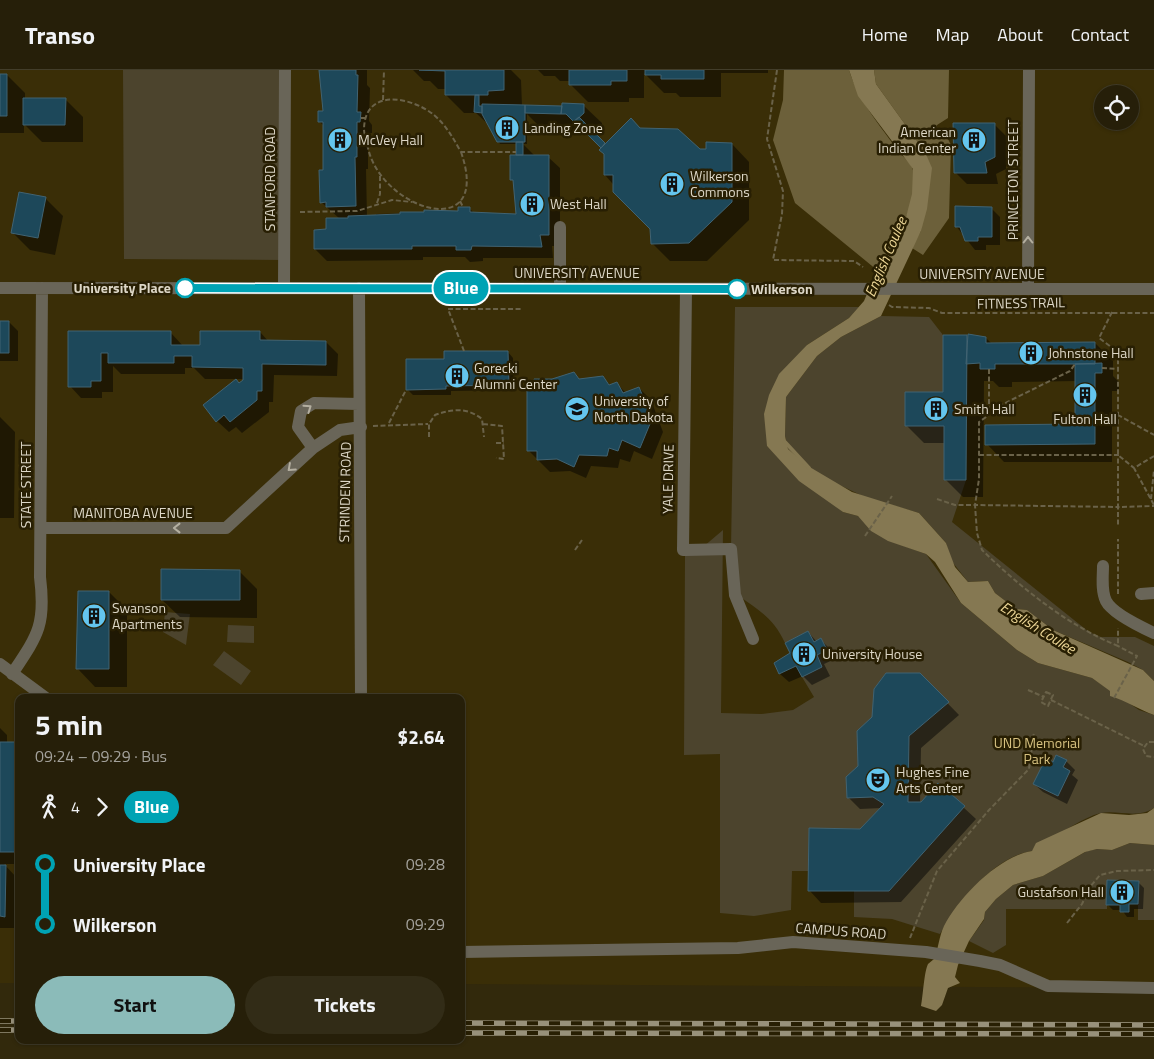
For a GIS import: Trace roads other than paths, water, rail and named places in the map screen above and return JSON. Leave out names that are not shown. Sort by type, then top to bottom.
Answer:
[{"type":"street","name":"STANFORD ROAD","points":[[284,288],[285,70]]},
{"type":"street","name":"PRINCETON STREET","points":[[1028,289],[1029,70]]},
{"type":"street","points":[[560,227],[560,288]]},
{"type":"street","name":"UNIVERSITY AVENUE","points":[[0,288],[1154,289]]},
{"type":"street","name":"STATE STREET","points":[[6,674],[35,639],[43,613],[41,528],[42,288]]},
{"type":"street","name":"STRINDEN ROAD","points":[[359,288],[361,356],[359,404],[361,428],[359,551],[361,694]]},
{"type":"street","name":"YALE DRIVE","points":[[686,288],[684,550],[731,549],[735,595],[753,639]]},
{"type":"street","points":[[359,404],[314,403],[301,411],[298,427],[313,448],[340,430],[361,428]]},
{"type":"street","name":"MANITOBA AVENUE","points":[[41,528],[226,528],[313,448]]},
{"type":"street","points":[[1103,566],[1103,592],[1106,602],[1131,621],[1154,633]]},
{"type":"street","points":[[1141,594],[1154,594]]},
{"type":"street","points":[[0,664],[6,674],[39,694]]},
{"type":"street","name":"CAMPUS ROAD","points":[[465,952],[738,948],[793,942],[926,952],[980,961],[1000,965],[1048,986],[1154,988]]},
{"type":"water","points":[[849,70],[874,70],[876,84],[925,152],[932,168],[927,209],[921,231],[881,316],[841,337],[817,356],[786,397],[785,436],[788,449],[808,466],[852,492],[919,513],[946,543],[955,567],[968,582],[988,581],[995,593],[1016,609],[1027,610],[1053,630],[1143,670],[1154,681],[1154,715],[1110,696],[1110,691],[1092,678],[1038,663],[1017,650],[961,603],[935,562],[926,554],[888,541],[871,531],[858,516],[843,512],[799,481],[767,446],[764,414],[769,395],[779,374],[807,345],[849,318],[864,301],[877,270],[893,247],[905,221],[912,194],[913,169],[858,96]]},
{"type":"water","points":[[1154,808],[1154,845],[1130,843],[1112,850],[1097,849],[1085,852],[1043,876],[1013,885],[996,899],[985,912],[984,919],[969,941],[958,965],[955,977],[960,983],[948,988],[942,1005],[936,1011],[921,1006],[928,964],[934,959],[937,952],[944,926],[959,903],[981,880],[1006,861],[1019,854],[1032,851],[1036,843],[1101,813],[1129,815],[1147,813]]},
{"type":"waterway","name":"English Coulee","points":[[785,442],[809,468]]},
{"type":"railway","points":[[0,1021],[15,1021]]},
{"type":"railway","points":[[465,1023],[1154,1025]]},
{"type":"railway","points":[[0,1030],[15,1030]]},
{"type":"railway","points":[[465,1033],[1154,1034]]},
{"type":"place","name":"Landing Zone","points":[[507,128]]},
{"type":"place","name":"McVey Hall","points":[[340,140]]},
{"type":"place","name":"American Indian Center","points":[[974,140]]},
{"type":"place","name":"Wilkerson Commons","points":[[672,184]]},
{"type":"place","name":"West Hall","points":[[532,204]]},
{"type":"place","name":"University Place","points":[[185,288]]},
{"type":"place","name":"Wilkerson","points":[[737,289]]},
{"type":"place","name":"Johnstone Hall","points":[[1031,353]]},
{"type":"place","name":"Gorecki Alumni Center","points":[[457,376]]},
{"type":"place","name":"Fulton Hall","points":[[1085,395]]},
{"type":"place","name":"University of North Dakota","points":[[577,409]]},
{"type":"place","name":"Smith Hall","points":[[936,409]]},
{"type":"place","name":"Swanson Apartments","points":[[94,616]]},
{"type":"place","name":"University House","points":[[804,654]]},
{"type":"place","name":"Hughes Fine Arts Center","points":[[878,780]]},
{"type":"place","name":"Gustafson Hall","points":[[1122,892]]},
{"type":"park label","name":"UND Memorial Park","points":[[1037,752]]}]
